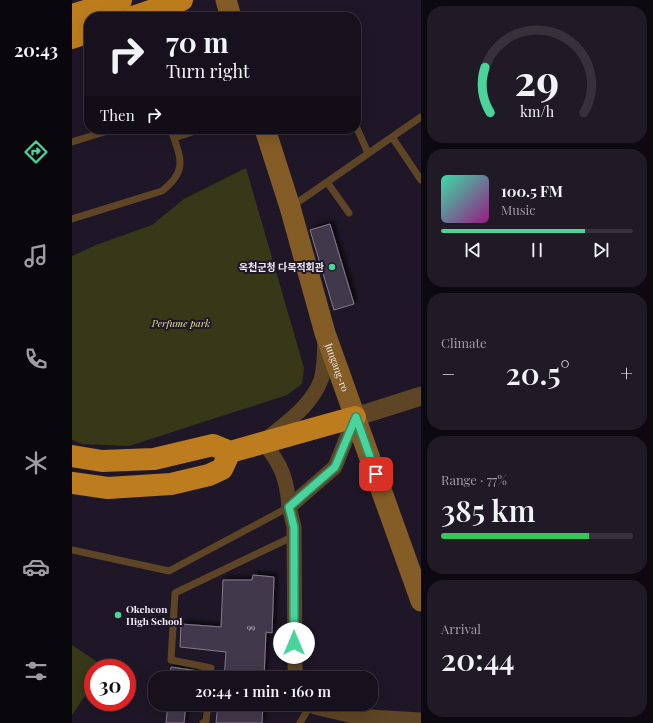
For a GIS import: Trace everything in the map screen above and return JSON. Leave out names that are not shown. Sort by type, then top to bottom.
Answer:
[{"type":"highway","points":[[72,15],[121,0]]},
{"type":"highway","points":[[147,12],[182,0]]},
{"type":"highway","points":[[72,38],[84,34]]},
{"type":"highway","points":[[72,456],[102,461],[154,459],[213,445],[230,452],[356,417]]},
{"type":"highway","points":[[72,483],[108,488],[171,484],[209,475],[222,468],[230,452]]},
{"type":"main road","points":[[226,0],[230,12]]},
{"type":"main road","name":"Jungang-ro","points":[[267,134],[290,207],[325,333],[421,601]]},
{"type":"street","points":[[295,671],[294,527],[289,507],[285,477],[276,458],[263,442],[304,408],[315,392],[321,379],[325,333]]},
{"type":"street","points":[[289,507],[335,467],[356,417],[421,396]]},
{"type":"street","points":[[332,711],[353,716],[421,720]]},
{"type":"lane","points":[[290,207],[421,117]]},
{"type":"lane","points":[[72,142],[98,134]]},
{"type":"lane","points":[[72,219],[162,191],[174,182],[180,171],[180,159],[173,134]]},
{"type":"lane","points":[[174,138],[186,134]]},
{"type":"lane","points":[[360,134],[368,153]]},
{"type":"lane","points":[[392,137],[421,180]]},
{"type":"lane","points":[[327,182],[349,213]]},
{"type":"lane","points":[[72,550],[169,571],[289,507]]},
{"type":"lane","points":[[211,671],[211,668],[170,660],[175,593],[294,536]]},
{"type":"lane","points":[[203,723],[206,721],[207,711]]},
{"type":"lane","points":[[300,723],[307,711]]},
{"type":"green space","name":"Perfume park","points":[[246,168],[304,368],[302,384],[287,395],[129,446],[82,444],[72,440],[72,256],[96,245],[152,225],[184,199]]},
{"type":"green space","points":[[72,645],[93,659],[84,659],[84,697],[72,715]]},
{"type":"building","name":"옥천군청 다목적회관","points":[[330,224],[354,304],[334,310],[310,230]]},
{"type":"building","points":[[253,575],[274,577],[272,633],[266,632],[264,671],[225,671],[226,652],[180,647],[181,624],[221,627],[223,580],[252,580]]},
{"type":"building","points":[[171,667],[199,671],[171,671]]},
{"type":"building","points":[[167,711],[185,711],[184,723],[166,723]]},
{"type":"building","points":[[217,711],[263,711],[262,723],[216,723]]},
{"type":"place","name":"옥천군청 다목적회관","points":[[332,267]]},
{"type":"place","name":"Okcheon High School","points":[[118,615]]},
{"type":"route","points":[[294,643],[294,527],[289,507],[335,467],[356,417],[376,474]]}]
